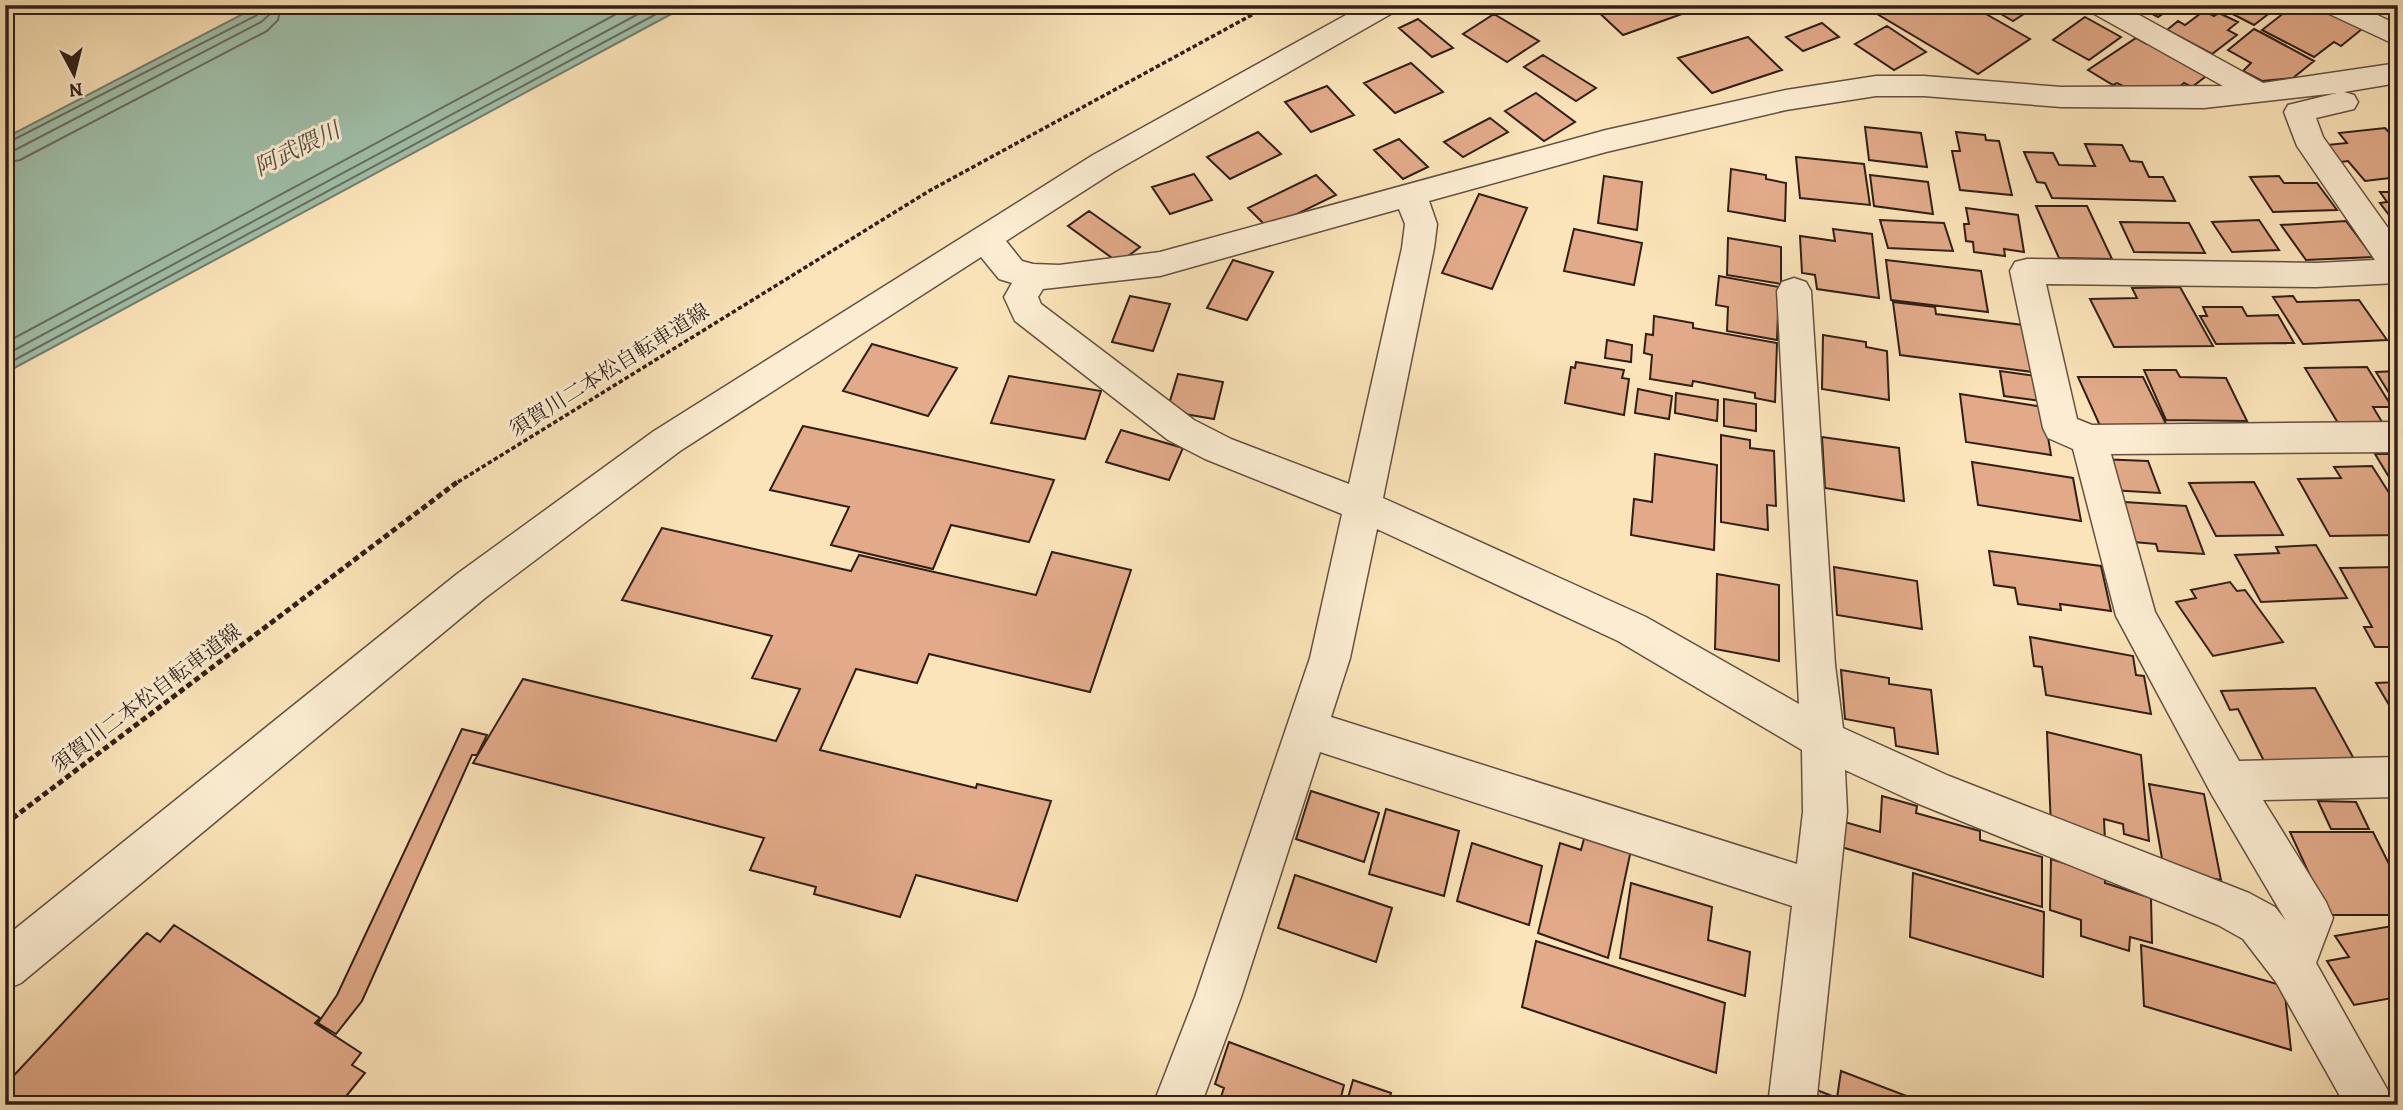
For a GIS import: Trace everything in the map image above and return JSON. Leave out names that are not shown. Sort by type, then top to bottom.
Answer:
[{"type":"street","points":[[5,967],[471,586],[667,441],[1104,163],[1386,5]]},
{"type":"street","points":[[2099,5],[2260,94]]},
{"type":"street","points":[[2333,5],[2398,37]]},
{"type":"street","points":[[985,239],[1011,270],[1033,276],[1059,277],[1160,264],[1411,197],[1468,177],[1691,121],[1786,100],[1876,86],[1924,86],[2061,97],[2165,99],[2260,94],[2398,73]]},
{"type":"street","points":[[2398,93],[2298,111],[2308,139],[2397,265],[2316,275],[2027,271],[2061,428],[2089,439],[2398,437]]},
{"type":"street","points":[[1177,1105],[1218,997],[1330,658],[1418,248],[1421,224],[1411,197]]},
{"type":"street","points":[[1033,276],[1021,297],[1027,312],[1173,425],[1218,449],[1364,506],[1632,629],[1823,740],[1934,790],[2233,909],[2259,923],[2292,966],[2372,1105]]},
{"type":"street","points":[[1792,1105],[1825,812],[1823,740],[1815,652],[1794,290]]},
{"type":"street","points":[[2089,439],[2136,616],[2227,781],[2310,918],[2292,966]]},
{"type":"street","points":[[1308,729],[1816,892]]},
{"type":"street","points":[[2227,781],[2398,777]]},
{"type":"path","name":"須賀川二本松自転車道線","points":[[5,824],[466,476],[929,191],[1270,5]]},
{"type":"water","name":"阿武隈川","points":[[260,5],[688,5],[5,373],[5,138]]},
{"type":"building","points":[[1707,5],[1623,35],[1593,7]]},
{"type":"building","points":[[1862,5],[1970,5],[2030,39],[1978,74]]},
{"type":"building","points":[[2001,5],[2050,5],[2037,14],[2030,10],[2013,21],[1996,11]]},
{"type":"building","points":[[2136,5],[2176,5],[2158,17]]},
{"type":"building","points":[[2215,5],[2280,5],[2254,25]]},
{"type":"building","points":[[2294,5],[2315,5],[2362,29],[2341,46],[2334,42],[2314,57],[2262,30]]},
{"type":"building","points":[[2204,11],[2214,16],[2219,13],[2238,22],[2228,30],[2237,35],[2212,54],[2167,30],[2178,21],[2185,25]]},
{"type":"building","points":[[1494,14],[1539,41],[1507,62],[1463,34]]},
{"type":"building","points":[[2085,17],[2121,37],[2089,60],[2053,40]]},
{"type":"building","points":[[1418,19],[1453,48],[1432,57],[1399,28]]},
{"type":"building","points":[[1822,23],[1839,37],[1803,51],[1786,37]]},
{"type":"building","points":[[1887,26],[1926,52],[1894,70],[1855,44]]},
{"type":"building","points":[[2254,29],[2314,61],[2293,78],[2262,81],[2243,71],[2251,63],[2228,50]]},
{"type":"building","points":[[1748,37],[1782,70],[1712,93],[1678,58]]},
{"type":"building","points":[[2136,38],[2147,44],[2150,42],[2209,74],[2192,87],[2184,83],[2178,88],[2127,88],[2117,83],[2113,85],[2088,70]]},
{"type":"building","points":[[1543,55],[1596,88],[1576,101],[1524,67]]},
{"type":"building","points":[[1411,63],[1443,92],[1395,113],[1364,83]]},
{"type":"building","points":[[1327,86],[1354,115],[1311,132],[1285,102]]},
{"type":"building","points":[[1536,93],[1575,122],[1544,141],[1505,111]]},
{"type":"building","points":[[1490,118],[1508,132],[1463,157],[1444,142]]},
{"type":"building","points":[[1865,127],[1921,133],[1927,167],[1869,160]]},
{"type":"building","points":[[2385,128],[2398,142],[2398,177],[2365,181],[2348,161],[2341,162],[2327,145],[2347,143],[2339,133]]},
{"type":"building","points":[[1258,132],[1281,154],[1230,179],[1207,157]]},
{"type":"building","points":[[1956,132],[1985,135],[1986,140],[1999,141],[2012,195],[1960,190],[1952,151],[1960,151]]},
{"type":"building","points":[[1399,139],[1428,167],[1403,179],[1374,150]]},
{"type":"building","points":[[2085,144],[2122,145],[2130,161],[2142,162],[2149,177],[2163,177],[2175,201],[2052,198],[2045,183],[2037,182],[2024,152],[2053,153],[2059,165],[2095,166]]},
{"type":"building","points":[[1796,157],[1864,164],[1870,205],[1800,198]]},
{"type":"building","points":[[1731,169],[1766,175],[1766,179],[1786,183],[1785,221],[1728,211]]},
{"type":"building","points":[[1194,174],[1212,200],[1170,214],[1152,187]]},
{"type":"building","points":[[1316,175],[1336,195],[1268,228],[1248,208]]},
{"type":"building","points":[[1870,175],[1928,182],[1933,214],[1874,206]]},
{"type":"building","points":[[1604,176],[1642,182],[1637,230],[1598,223]]},
{"type":"building","points":[[2279,176],[2284,183],[2317,183],[2337,210],[2273,212],[2250,177]]},
{"type":"building","points":[[2380,192],[2398,192],[2398,219],[2392,219],[2380,203],[2387,202]]},
{"type":"building","points":[[1479,194],[1527,208],[1492,289],[1442,273]]},
{"type":"building","points":[[2036,206],[2087,206],[2112,259],[2059,258]]},
{"type":"building","points":[[1966,208],[2018,215],[2024,252],[2004,249],[2005,256],[1974,252],[1973,242],[1966,241],[1964,224],[1969,224]]},
{"type":"building","points":[[1089,211],[1140,247],[1119,263],[1068,226]]},
{"type":"building","points":[[1880,220],[1944,223],[1953,251],[1888,248]]},
{"type":"building","points":[[2259,220],[2279,250],[2232,252],[2212,222]]},
{"type":"building","points":[[2346,221],[2373,257],[2306,260],[2281,225]]},
{"type":"building","points":[[2120,222],[2189,223],[2205,253],[2134,252]]},
{"type":"building","points":[[1574,229],[1642,243],[1634,285],[1564,271]]},
{"type":"building","points":[[1833,229],[1872,234],[1879,298],[1817,289],[1815,275],[1802,273],[1800,236],[1835,241]]},
{"type":"building","points":[[1728,238],[1781,247],[1781,284],[1727,275]]},
{"type":"building","points":[[1233,260],[1273,272],[1247,320],[1207,308]]},
{"type":"building","points":[[1886,260],[1981,271],[1988,312],[1891,300]]},
{"type":"building","points":[[1719,276],[1779,287],[1777,340],[1727,331],[1728,307],[1716,305]]},
{"type":"building","points":[[2180,287],[2213,346],[2114,347],[2090,299],[2137,298],[2132,288]]},
{"type":"building","points":[[1130,296],[1170,304],[1153,351],[1112,342]]},
{"type":"building","points":[[2293,296],[2297,302],[2359,300],[2387,340],[2303,344],[2273,297]]},
{"type":"building","points":[[1893,302],[1935,307],[1936,314],[2023,325],[2033,372],[1900,355]]},
{"type":"building","points":[[2203,307],[2242,307],[2247,316],[2278,315],[2294,343],[2216,344],[2200,316],[2207,316]]},
{"type":"building","points":[[1654,316],[1693,323],[1693,328],[1777,343],[1775,402],[1755,398],[1755,393],[1693,381],[1692,386],[1650,379],[1652,355],[1644,353],[1646,334],[1653,335]]},
{"type":"building","points":[[1823,335],[1866,342],[1866,347],[1887,351],[1889,400],[1822,389]]},
{"type":"building","points":[[1607,340],[1632,345],[1631,362],[1605,358]]},
{"type":"building","points":[[872,344],[957,368],[928,416],[843,391]]},
{"type":"building","points":[[1576,362],[1624,370],[1622,378],[1629,379],[1624,415],[1565,403],[1571,367],[1575,368]]},
{"type":"building","points":[[2367,367],[2392,407],[2373,407],[2382,422],[2338,423],[2305,368]]},
{"type":"building","points":[[2144,370],[2176,370],[2180,377],[2226,378],[2247,421],[2166,420]]},
{"type":"building","points":[[2000,371],[2036,376],[2041,401],[2004,396]]},
{"type":"building","points":[[2398,371],[2398,406],[2397,406],[2376,372]]},
{"type":"building","points":[[1178,374],[1223,382],[1214,419],[1167,411]]},
{"type":"building","points":[[1009,376],[1101,391],[1085,439],[991,423]]},
{"type":"building","points":[[2078,377],[2143,377],[2168,428],[2101,428]]},
{"type":"building","points":[[1638,389],[1672,396],[1669,419],[1635,413]]},
{"type":"building","points":[[1676,393],[1718,400],[1717,421],[1675,413]]},
{"type":"building","points":[[1960,394],[2043,407],[2051,455],[1966,442]]},
{"type":"building","points":[[1724,399],[1756,404],[1756,431],[1724,426]]},
{"type":"building","points":[[803,426],[1054,480],[1029,542],[951,525],[933,569],[831,545],[849,507],[770,490]]},
{"type":"building","points":[[1121,430],[1183,448],[1169,480],[1106,462]]},
{"type":"building","points":[[1721,435],[1750,440],[1750,448],[1774,451],[1776,506],[1767,505],[1768,530],[1721,522]]},
{"type":"building","points":[[1822,437],[1899,448],[1904,501],[1825,488]]},
{"type":"building","points":[[1655,454],[1717,465],[1714,550],[1631,535],[1634,499],[1652,502]]},
{"type":"building","points":[[2375,454],[2398,454],[2398,492]]},
{"type":"building","points":[[2098,459],[2148,461],[2160,493],[2110,490]]},
{"type":"building","points":[[1972,462],[2073,478],[2081,521],[1978,505]]},
{"type":"building","points":[[2372,466],[2398,507],[2398,535],[2330,536],[2298,479],[2341,478],[2334,467]]},
{"type":"building","points":[[2254,482],[2283,535],[2216,536],[2189,483]]},
{"type":"building","points":[[2109,501],[2186,506],[2204,554],[2158,551],[2156,544],[2122,541]]},
{"type":"building","points":[[662,528],[851,571],[859,555],[1036,595],[1052,552],[1131,570],[1090,692],[929,654],[917,683],[856,669],[820,750],[976,788],[977,784],[1051,801],[1017,901],[916,875],[900,917],[814,894],[816,887],[750,870],[764,838],[473,763],[523,679],[776,741],[800,689],[752,678],[772,636],[622,600]]},
{"type":"building","points":[[2316,545],[2347,598],[2261,602],[2235,555],[2279,553],[2276,547]]},
{"type":"building","points":[[1989,551],[2101,566],[2111,611],[2060,604],[2061,610],[2018,604],[2015,588],[1994,585]]},
{"type":"building","points":[[1834,567],[1917,581],[1922,629],[1837,615]]},
{"type":"building","points":[[2398,567],[2398,647],[2375,647],[2364,627],[2372,627],[2340,568]]},
{"type":"building","points":[[1717,574],[1779,585],[1779,661],[1715,649]]},
{"type":"building","points":[[2230,582],[2237,591],[2245,590],[2283,642],[2213,656],[2176,602],[2196,598],[2191,590]]},
{"type":"building","points":[[2030,637],[2133,656],[2136,675],[2144,676],[2151,714],[2046,695],[2042,667],[2034,666]]},
{"type":"building","points":[[1841,670],[1889,678],[1889,684],[1931,690],[1938,754],[1896,746],[1894,728],[1845,719]]},
{"type":"building","points":[[2398,682],[2398,720],[2376,683]]},
{"type":"building","points":[[2315,688],[2354,759],[2265,763],[2238,709],[2230,710],[2221,691]]},
{"type":"building","points":[[462,729],[487,735],[477,755],[472,755],[362,1001],[336,1034],[318,1023],[337,995]]},
{"type":"building","points":[[2047,732],[2141,755],[2149,841],[2124,834],[2123,824],[2104,819],[2105,841],[2051,827]]},
{"type":"building","points":[[2149,784],[2204,794],[2221,880],[2164,870]]},
{"type":"building","points":[[1311,791],[1379,813],[1364,862],[1296,839]]},
{"type":"building","points":[[1882,796],[1917,806],[1916,813],[1980,831],[1980,840],[2042,857],[2042,907],[1838,846],[1841,821],[1880,832]]},
{"type":"building","points":[[2318,801],[2356,802],[2369,829],[2331,829]]},
{"type":"building","points":[[1386,809],[1459,831],[1444,896],[1369,874]]},
{"type":"building","points":[[2290,832],[2373,832],[2389,864],[2398,864],[2398,915],[2328,915]]},
{"type":"building","points":[[1585,835],[1631,850],[1608,958],[1538,933],[1560,843],[1581,850]]},
{"type":"building","points":[[1472,843],[1542,866],[1529,925],[1457,901]]},
{"type":"building","points":[[2051,859],[2105,876],[2105,883],[2151,898],[2152,943],[2130,937],[2129,951],[2081,936],[2081,920],[2050,910]]},
{"type":"building","points":[[1913,873],[2044,912],[2043,977],[1910,937]]},
{"type":"building","points":[[1295,875],[1392,908],[1376,962],[1278,928]]},
{"type":"building","points":[[1631,883],[1712,907],[1708,940],[1750,952],[1745,996],[1620,958]]},
{"type":"building","points":[[174,925],[320,1018],[315,1023],[361,1053],[352,1065],[365,1073],[339,1105],[5,1105],[5,1085],[144,936],[147,933],[160,942]]},
{"type":"building","points":[[2392,926],[2398,934],[2398,966],[2391,967],[2398,977],[2398,997],[2354,1005],[2327,961],[2349,957],[2335,936]]},
{"type":"building","points":[[1536,941],[1725,1003],[1716,1073],[1522,1007]]},
{"type":"building","points":[[2141,945],[2284,986],[2291,1050],[2144,1006]]},
{"type":"building","points":[[1229,1042],[1344,1085],[1339,1105],[1218,1105],[1224,1088],[1215,1084]]},
{"type":"building","points":[[1841,1071],[1930,1105],[1815,1105],[1817,1090],[1837,1098]]},
{"type":"building","points":[[1353,1080],[1391,1093],[1388,1103],[1392,1105],[1346,1105]]}]
